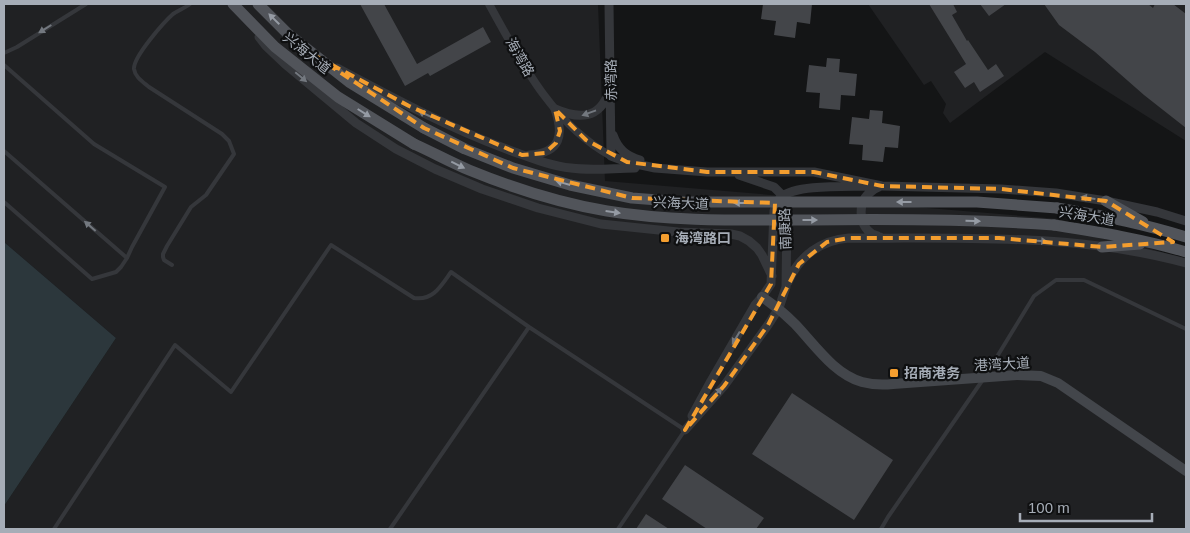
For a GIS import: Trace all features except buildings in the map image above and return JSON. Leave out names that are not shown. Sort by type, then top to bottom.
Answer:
[{"type":"main road","name":"兴海大道","points":[[232,4],[275,46],[338,97],[414,144],[509,186],[557,200],[649,217],[760,220],[913,219],[1054,225],[1155,243],[1186,252]]},
{"type":"main road","name":"兴海大道","points":[[258,4],[287,33],[349,82],[424,128],[465,149],[513,168],[570,185],[632,198],[684,202],[977,202],[1057,208],[1150,227],[1186,237]]},
{"type":"main road","points":[[1106,201],[1150,227]]},
{"type":"main road","points":[[1102,247],[1155,243]]},
{"type":"main road","name":"港湾大道","points":[[762,297],[779,308],[834,366],[848,376],[862,382],[894,384],[1031,375],[1049,378],[1186,471]]},
{"type":"street","name":"兴海大道","points":[[232,4],[266,46],[285,64],[356,123],[396,149],[482,189],[538,208],[601,224],[740,236],[757,248],[772,276]]},
{"type":"street","name":"海湾路","points":[[489,4],[535,84],[555,109],[586,140],[611,156]]},
{"type":"street","name":"赤湾路","points":[[609,4],[611,156]]},
{"type":"street","name":"兴海大道","points":[[317,57],[409,106],[484,141],[549,164],[569,168],[586,170],[656,168],[707,172],[814,172],[882,186],[1001,189],[1056,194],[1106,201],[1157,212],[1186,221]]},
{"type":"street","points":[[555,109],[572,115],[592,113],[602,106],[611,86]]},
{"type":"street","points":[[522,155],[545,153],[556,143],[560,130],[555,109]]},
{"type":"street","name":"兴海大道","points":[[612,130],[616,144],[631,158],[644,161],[703,166],[730,172]]},
{"type":"street","name":"兴海大道","points":[[611,156],[627,162],[656,168]]},
{"type":"street","points":[[730,172],[774,186],[783,196],[804,188],[882,186]]},
{"type":"street","points":[[882,186],[871,191],[863,201],[861,213],[864,225],[872,234],[884,238]]},
{"type":"street","name":"南康路","points":[[684,430],[755,305],[771,284],[774,211],[776,204],[783,196]]},
{"type":"street","name":"南康路","points":[[684,430],[724,386],[779,308],[786,287],[787,216],[783,196]]},
{"type":"street","name":"兴海大道","points":[[786,287],[791,274],[817,247],[827,242],[849,238],[999,238],[1044,241],[1144,253],[1186,263]]},
{"type":"lane","points":[[4,53],[17,47],[86,4]]},
{"type":"lane","points":[[172,265],[164,260],[163,257],[167,246],[191,207],[206,195],[234,154],[229,141],[222,134],[149,87],[135,73],[136,59],[162,25],[174,14],[190,4]]},
{"type":"lane","points":[[4,65],[94,144],[165,187],[127,258],[116,272],[92,279],[4,202]]},
{"type":"lane","points":[[4,151],[127,258]]},
{"type":"lane","points":[[54,529],[175,345],[232,392],[330,246],[414,298],[424,298],[433,294],[451,272],[529,327],[684,430],[618,529]]},
{"type":"lane","points":[[881,529],[984,378],[1034,296],[1056,280],[1084,280],[1186,329]]},
{"type":"lane","points":[[390,529],[529,327]]},
{"type":"highlighted area","points":[[317,57],[409,106],[522,155],[545,153],[556,143],[560,131],[555,109],[586,140],[627,162],[707,172],[814,172],[882,186],[1001,189],[1106,201],[1173,242],[1102,247],[999,238],[849,238],[827,242],[799,264],[768,325],[724,386],[685,430],[771,284],[775,203],[632,198],[513,168],[424,128]]},
{"type":"shaded area","points":[[4,4],[598,4],[605,181],[1059,219],[1186,260],[1186,529],[4,529],[4,506],[116,338],[4,242]]},
{"type":"shaded area","points":[[868,4],[1186,4],[1186,141],[1045,52],[950,123],[943,113],[946,104],[931,81],[924,85]]},
{"type":"shaded area","points":[[4,242],[116,338],[4,506]]},
{"type":"place","name":"海湾路口","points":[[665,238]]},
{"type":"place","name":"招商港务","points":[[894,373]]}]
